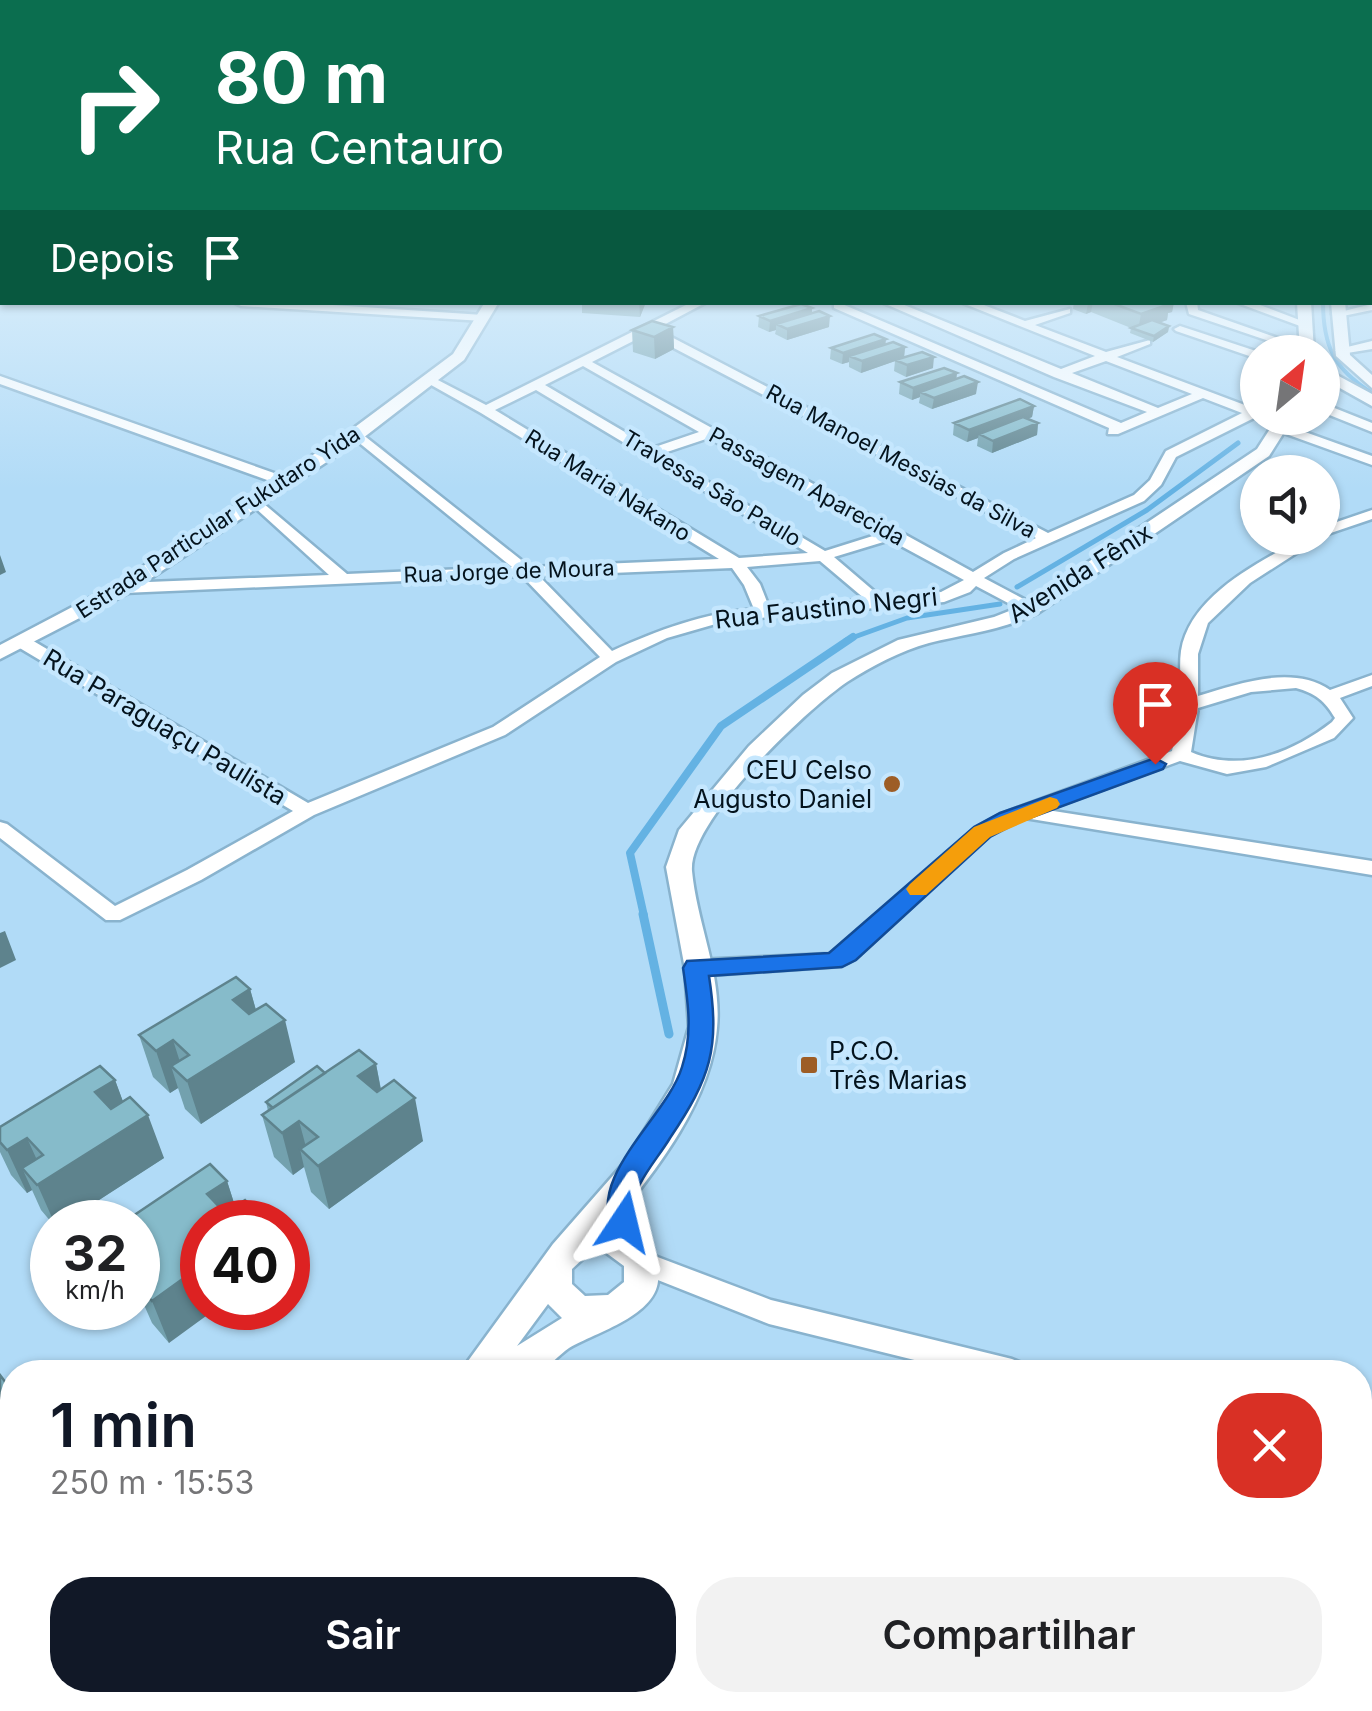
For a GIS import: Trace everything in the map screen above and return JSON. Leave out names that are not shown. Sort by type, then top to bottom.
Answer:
[{"type":"street","name":"Estrada Particular Fukutaro Yida","points":[[0,652],[24,643],[123,588],[257,502],[430,381],[459,357],[476,330]]},
{"type":"street","points":[[486,410],[646,330]]},
{"type":"street","name":"Rua Manoel Messias da Silva","points":[[650,330],[1047,538]]},
{"type":"street","points":[[893,330],[1018,389],[1122,428]]},
{"type":"street","points":[[956,330],[1158,412]]},
{"type":"street","points":[[919,354],[995,330]]},
{"type":"street","points":[[1037,330],[1240,407]]},
{"type":"street","points":[[1182,330],[1240,350]]},
{"type":"street","points":[[1340,330],[1348,364],[1372,383]]},
{"type":"street","points":[[1018,389],[1146,342]]},
{"type":"street","points":[[1342,350],[1372,345]]},
{"type":"street","name":"Passagem Aparecida","points":[[584,362],[890,534],[1031,608]]},
{"type":"street","points":[[0,380],[286,482]]},
{"type":"street","name":"Rua Maria Nakano","points":[[430,381],[486,410],[736,563],[752,584],[763,612]]},
{"type":"street","points":[[1340,384],[1372,401]]},
{"type":"street","name":"Travessa São Paulo","points":[[536,385],[823,556],[879,603]]},
{"type":"street","points":[[1340,388],[1346,388]]},
{"type":"street","points":[[1106,434],[1202,394]]},
{"type":"street","points":[[1340,415],[1372,428]]},
{"type":"street","name":"Rua Faustino Negri","points":[[0,828],[113,915],[194,875],[307,811],[499,732],[610,658],[686,625],[763,612],[944,597],[964,589],[995,563],[1139,498],[1156,482],[1171,454],[1240,426]]},
{"type":"street","points":[[654,452],[712,432]]},
{"type":"street","points":[[357,434],[526,571],[610,658]]},
{"type":"street","name":"Avenida Fênix","points":[[486,1360],[623,1186],[683,1097],[696,1067],[704,1023],[679,867],[681,851],[751,754],[794,714],[882,656],[907,644],[1002,623],[1031,608],[1263,452],[1264,435]]},
{"type":"street","points":[[1311,435],[1372,461]]},
{"type":"street","points":[[257,502],[342,578]]},
{"type":"street","points":[[1340,526],[1372,514]]},
{"type":"street","name":"Rua Jorge de Moura","points":[[123,588],[736,563],[823,556],[890,534]]},
{"type":"street","points":[[1181,754],[1189,705],[1190,650],[1200,622],[1246,581],[1287,555]]},
{"type":"street","name":"Rua Paraguaçu Paulista","points":[[24,643],[307,811]]},
{"type":"street","points":[[1328,697],[1372,680]]},
{"type":"street","points":[[696,968],[834,961],[847,954],[982,832],[1181,754],[1216,767],[1235,769],[1264,762],[1336,733],[1344,718],[1328,697],[1302,686],[1274,682],[1189,705]]},
{"type":"street","points":[[1059,800],[1100,824]]},
{"type":"street","points":[[1024,813],[1372,868]]},
{"type":"street","points":[[526,1360],[556,1338],[605,1312],[621,1308],[637,1292],[643,1273],[634,1253],[623,1186]]},
{"type":"street","points":[[605,1312],[579,1311],[566,1302],[554,1282],[565,1256],[608,1238],[714,1294],[808,1324],[961,1360]]},
{"type":"building","points":[[632,330],[668,330],[654,337]]},
{"type":"building","points":[[1136,330],[1163,330],[1154,336]]},
{"type":"building","points":[[874,334],[886,339],[843,353],[831,348]]},
{"type":"building","points":[[893,342],[905,347],[862,361],[849,356]]},
{"type":"building","points":[[922,352],[934,357],[907,365],[895,360]]},
{"type":"building","points":[[944,368],[957,373],[913,388],[900,382]]},
{"type":"building","points":[[964,376],[978,382],[934,398],[920,392]]},
{"type":"building","points":[[1020,399],[1034,406],[969,430],[954,423]]},
{"type":"building","points":[[1023,417],[1038,423],[993,441],[979,434]]},
{"type":"building","points":[[236,977],[250,989],[233,1000],[249,1014],[266,1004],[285,1020],[187,1081],[171,1066],[189,1055],[173,1040],[156,1051],[139,1035]]},
{"type":"building","points":[[359,1050],[376,1064],[358,1076],[377,1092],[394,1080],[415,1098],[318,1166],[300,1149],[318,1137],[299,1121],[282,1133],[262,1115]]},
{"type":"building","points":[[100,1066],[115,1080],[95,1092],[111,1109],[130,1097],[148,1115],[37,1185],[22,1168],[43,1155],[27,1138],[7,1150],[0,1142],[0,1127]]},
{"type":"building","points":[[317,1066],[325,1073],[273,1108],[266,1102]]},
{"type":"building","points":[[210,1164],[227,1181],[207,1194],[213,1200],[180,1200],[180,1281],[160,1295],[160,1200],[157,1200]]},
{"type":"waterway","points":[[1325,330],[1340,365],[1372,393]]},
{"type":"waterway","points":[[1017,587],[1147,510],[1238,443]]},
{"type":"waterway","points":[[851,638],[907,618],[1000,604]]},
{"type":"waterway","points":[[644,916],[630,853],[721,726],[851,638]]},
{"type":"waterway","points":[[846,640],[851,638]]},
{"type":"waterway","points":[[643,914],[669,1034]]},
{"type":"slow traffic","points":[[918,889],[982,832],[1008,818],[1050,804]]},
{"type":"place","name":"CEU Celso Augusto Daniel","points":[[892,784]]},
{"type":"place","name":"P.C.O. Três Marias","points":[[809,1065]]},
{"type":"route","points":[[624,1222],[623,1186],[683,1097],[696,1067],[704,1023],[696,968],[834,961],[847,954],[995,824],[1155,764]]}]
